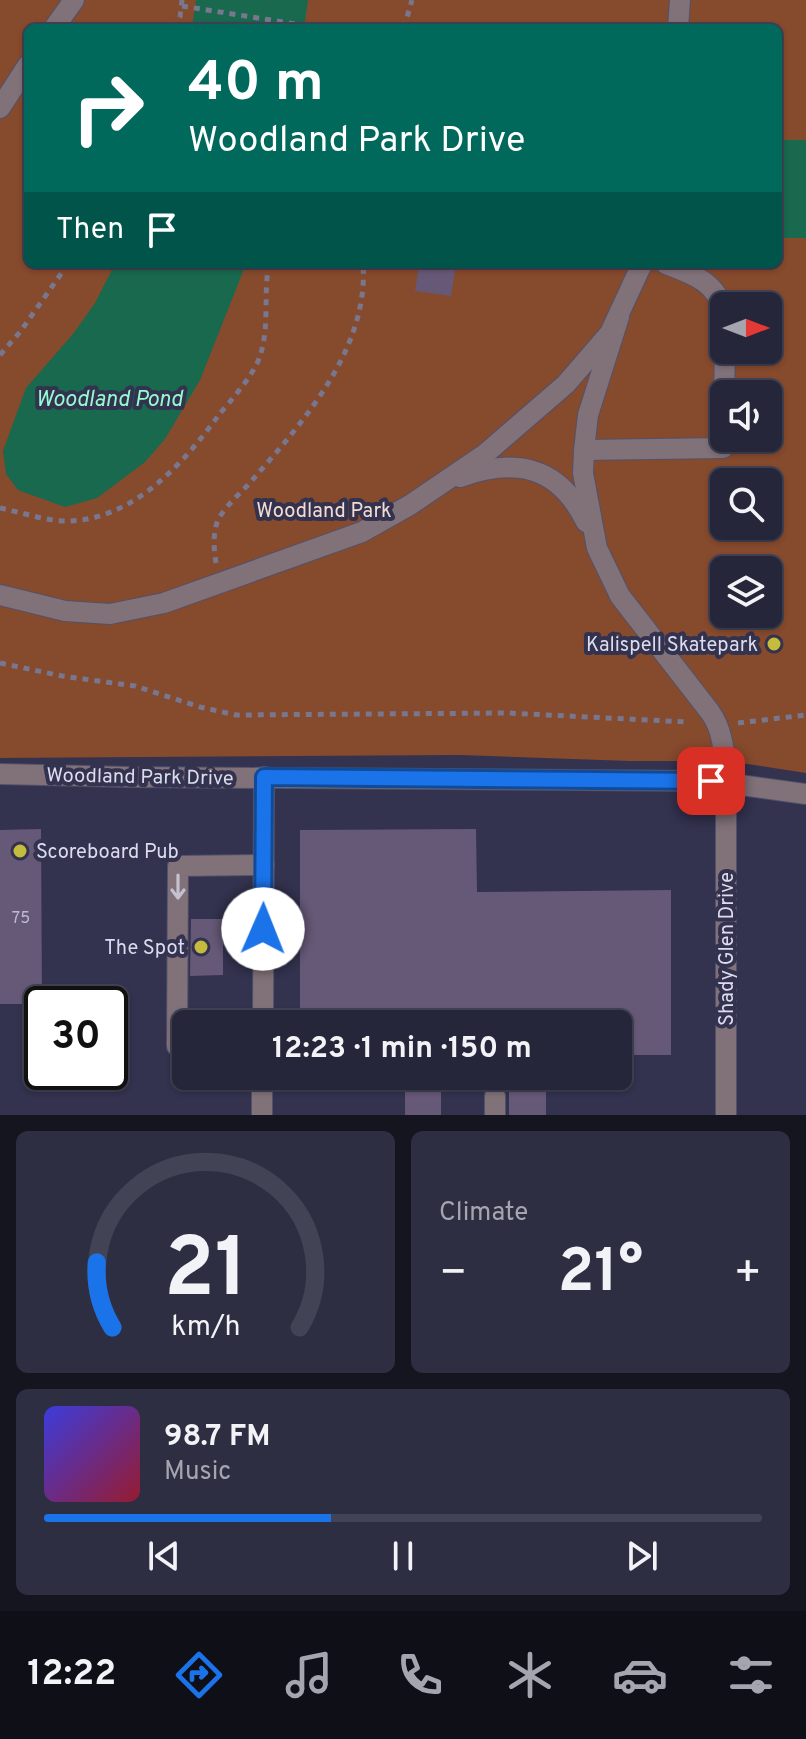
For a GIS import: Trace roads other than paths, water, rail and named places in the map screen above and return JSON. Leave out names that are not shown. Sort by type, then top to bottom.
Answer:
[{"type":"street","points":[[57,24],[74,0]]},
{"type":"street","points":[[678,24],[680,1]]},
{"type":"street","points":[[0,108],[24,71]]},
{"type":"street","points":[[0,595],[65,611],[110,614],[164,603],[362,532],[410,505],[485,454],[566,384],[610,333],[640,268]]},
{"type":"street","points":[[677,268],[694,274],[715,292]]},
{"type":"street","points":[[597,548],[583,473],[584,450],[588,415],[619,317]]},
{"type":"street","points":[[584,450],[710,448]]},
{"type":"street","points":[[437,484],[477,471],[514,467],[549,475],[576,502],[597,548]]},
{"type":"street","name":"Shady Glen Drive","points":[[597,548],[620,596],[719,725],[726,782],[726,1115]]},
{"type":"street","name":"Woodland Park Drive","points":[[0,774],[726,782],[806,794]]},
{"type":"street","points":[[263,1010],[264,777]]},
{"type":"street","points":[[177,1010],[178,866],[264,865]]},
{"type":"street","points":[[262,1090],[262,1115]]},
{"type":"water","points":[[196,0],[308,0],[305,24],[193,24]]},
{"type":"water","points":[[782,140],[806,140],[806,238],[782,238]]},
{"type":"water","name":"Woodland Pond","points":[[113,268],[244,268],[200,380],[165,439],[145,462],[97,498],[65,507],[18,490],[6,474],[3,451],[26,388],[73,334],[95,303]]},
{"type":"place","name":"Kalispell Skatepark","points":[[774,644]]},
{"type":"place","name":"Scoreboard Pub","points":[[20,851]]},
{"type":"place","name":"The Spot","points":[[201,947]]},
{"type":"park label","name":"Woodland Park","points":[[324,510]]}]
